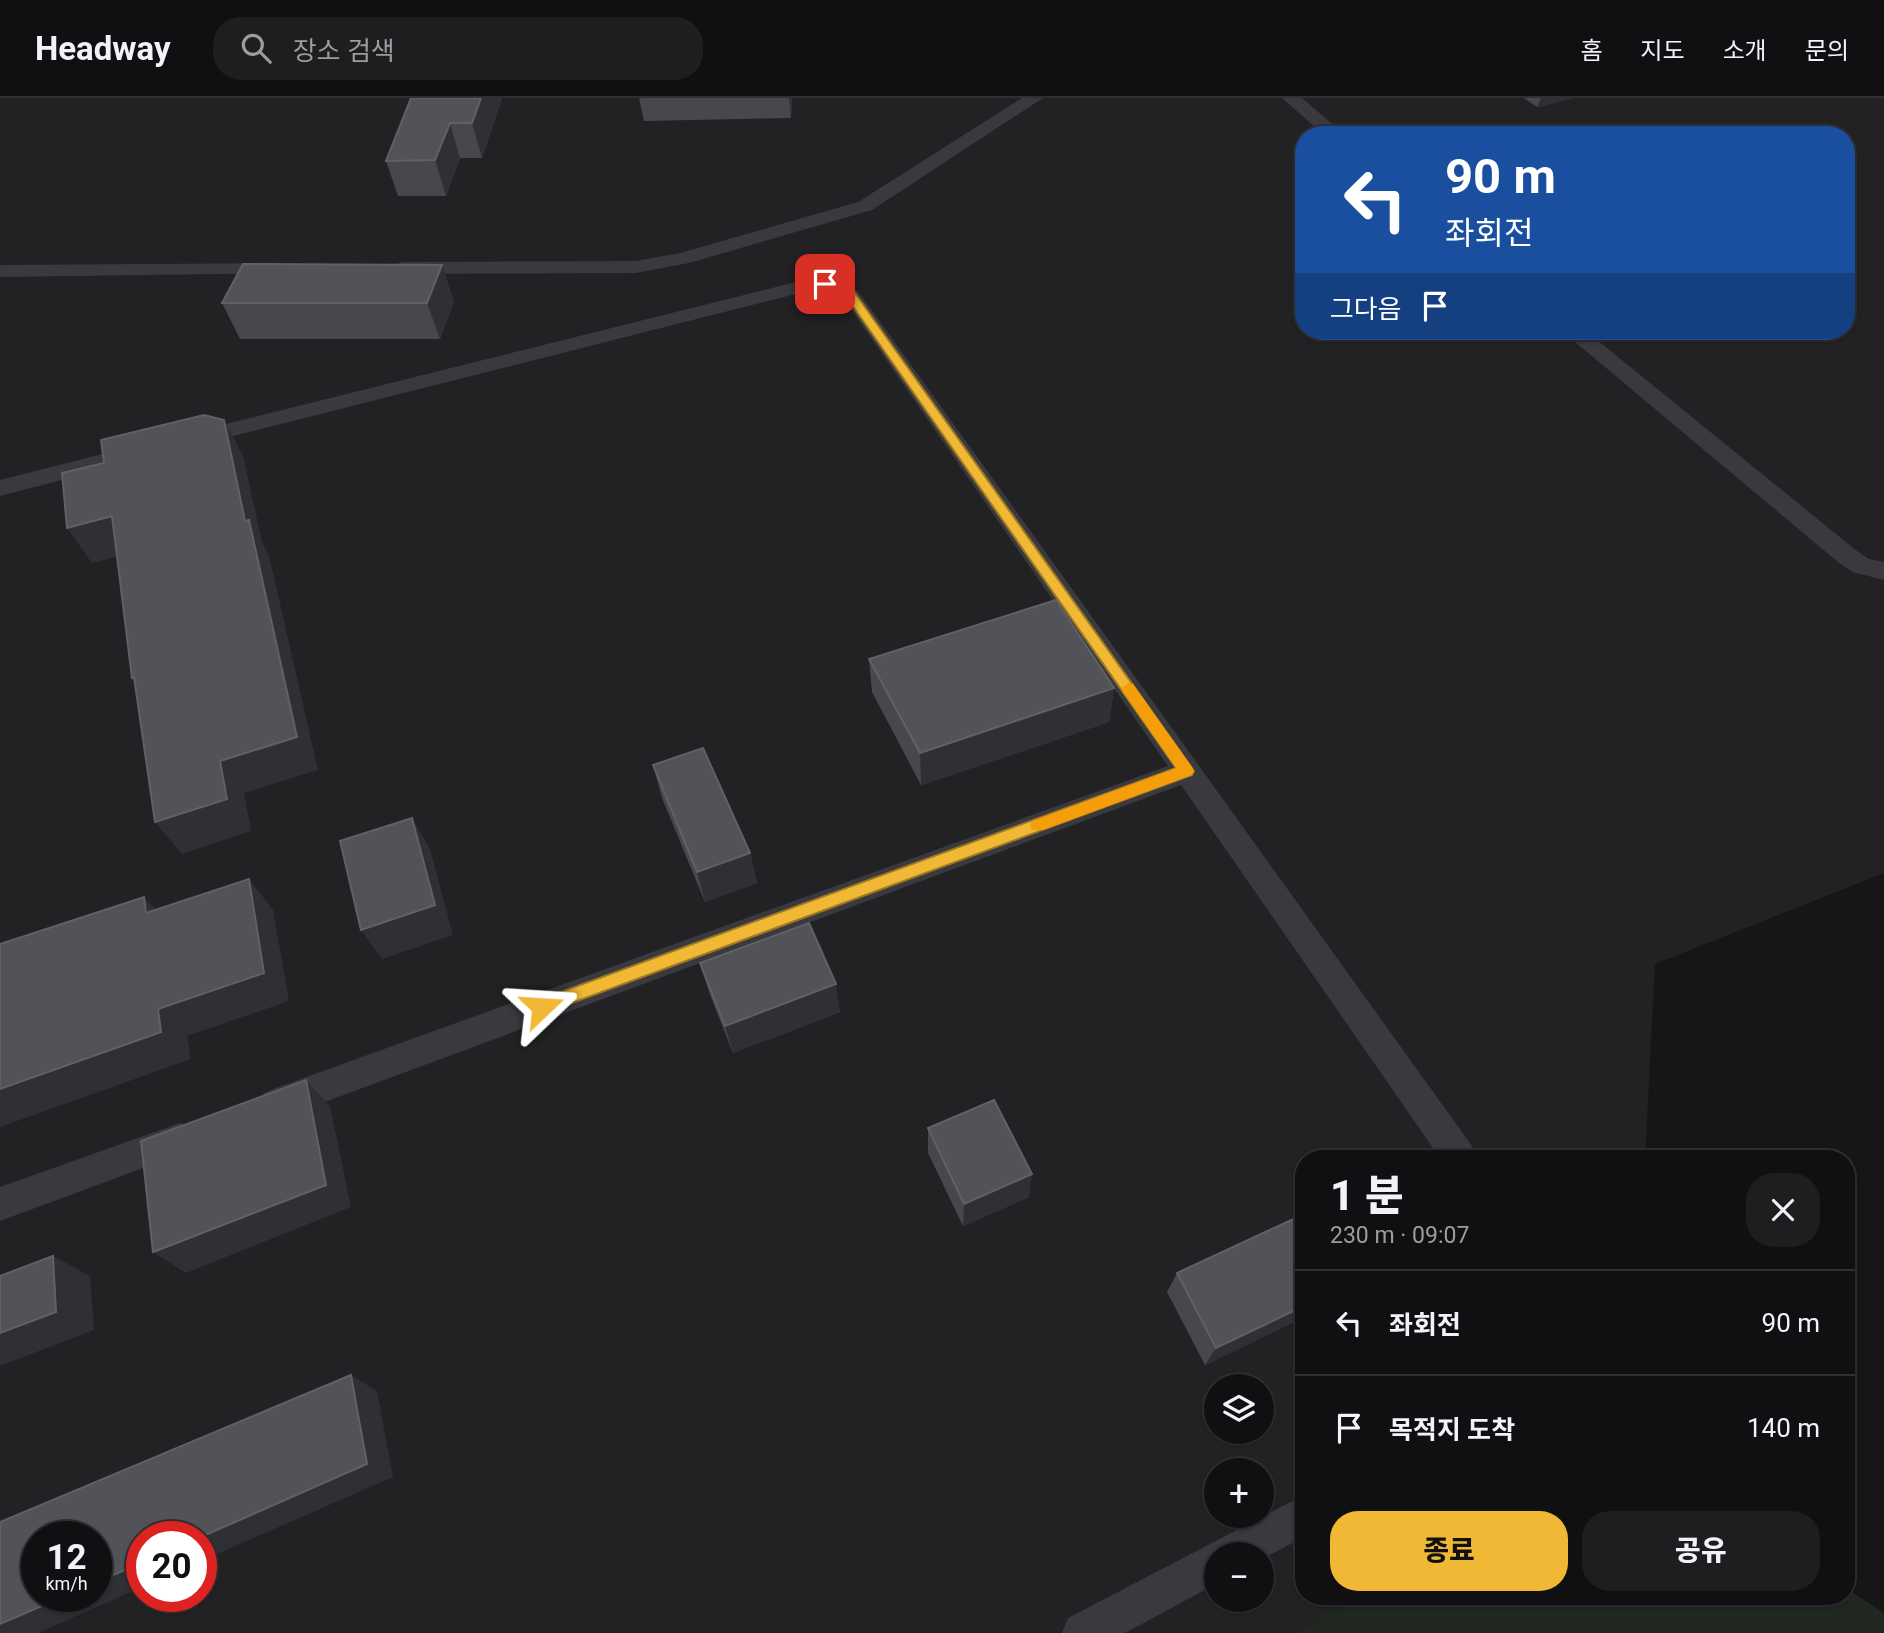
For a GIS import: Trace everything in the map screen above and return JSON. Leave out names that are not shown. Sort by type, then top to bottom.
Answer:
[{"type":"lane","points":[[385,268],[636,267],[682,258],[865,206],[1034,98]]},
{"type":"lane","points":[[1291,98],[1325,126]]},
{"type":"lane","points":[[0,271],[302,269]]},
{"type":"lane","points":[[0,488],[782,291],[825,284],[841,288],[851,295],[1454,1150]]},
{"type":"lane","points":[[1584,340],[1848,557],[1862,566],[1884,571]]},
{"type":"lane","points":[[248,1114],[1186,771]]},
{"type":"lane","points":[[0,1205],[209,1128]]},
{"type":"lane","points":[[1254,1542],[1295,1521]]},
{"type":"lane","points":[[1083,1633],[1204,1568]]},
{"type":"shaded area","points":[[0,98],[1884,98],[1884,873],[1655,964],[1645,1150],[1295,1150],[1295,1605],[1345,1605],[1294,1633],[0,1633]]},
{"type":"shaded area","points":[[1855,1594],[1884,1613],[1884,1633],[1294,1633],[1345,1605],[1855,1605]]},
{"type":"building","points":[[411,98],[481,98],[472,123],[450,123],[435,160],[386,161]]},
{"type":"building","points":[[243,264],[442,265],[427,303],[222,303]]},
{"type":"building","points":[[204,415],[224,420],[245,521],[249,520],[297,737],[220,761],[227,799],[155,822],[134,677],[132,678],[112,516],[67,528],[62,473],[104,463],[101,440]]},
{"type":"building","points":[[1056,600],[1114,688],[920,753],[869,659]]},
{"type":"building","points":[[703,748],[750,853],[697,872],[653,765]]},
{"type":"building","points":[[412,818],[435,905],[361,930],[340,841]]},
{"type":"building","points":[[249,879],[264,973],[158,1009],[161,1032],[0,1089],[0,944],[144,897],[146,913]]},
{"type":"building","points":[[809,923],[836,984],[725,1026],[700,963]]},
{"type":"building","points":[[306,1080],[326,1185],[153,1252],[141,1141]]},
{"type":"building","points":[[994,1100],[1032,1174],[964,1204],[928,1128]]},
{"type":"building","points":[[1295,1218],[1295,1310],[1216,1348],[1177,1273]]},
{"type":"building","points":[[53,1256],[56,1312],[0,1333],[0,1276]]},
{"type":"building","points":[[351,1375],[367,1464],[217,1530],[217,1521],[126,1521],[126,1570],[112,1575],[112,1521],[21,1521],[21,1612],[28,1612],[0,1624],[0,1522]]},
{"type":"slow traffic","points":[[1038,825],[1186,771],[1128,688]]},
{"type":"route","points":[[542,1007],[1186,771],[851,295],[841,288],[825,284]]}]
